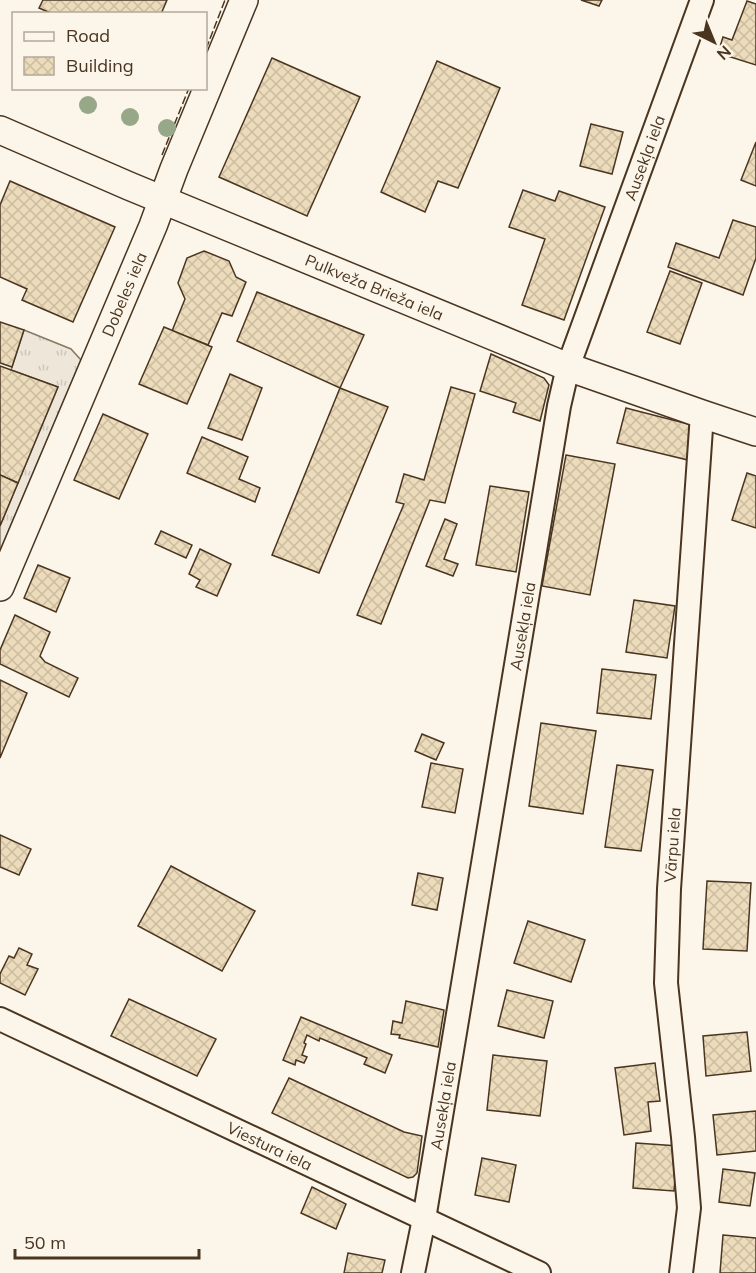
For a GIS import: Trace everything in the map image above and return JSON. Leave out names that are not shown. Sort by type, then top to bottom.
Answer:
[{"type":"street","name":"Dobeles iela","points":[[0,587],[153,226],[244,0]]},
{"type":"street","name":"Ausekļa iela","points":[[413,1273],[424,1219],[559,406],[568,367],[702,0]]},
{"type":"street","name":"Pulkveža Brieža iela","points":[[0,130],[162,200],[568,367],[756,432]]},
{"type":"street","name":"Vārpu iela","points":[[681,1273],[688,1208],[683,1137],[666,983],[669,889],[702,414]]},
{"type":"street","name":"Viestura iela","points":[[0,1019],[539,1273]]},
{"type":"green space","points":[[24,330],[71,349],[81,360],[0,551],[0,526],[58,387],[11,370]]},
{"type":"building","points":[[43,0],[167,0],[162,12],[48,12],[39,8]]},
{"type":"building","points":[[581,0],[602,0],[599,6]]},
{"type":"building","points":[[747,1],[756,4],[756,65],[718,53],[723,37],[732,40]]},
{"type":"building","points":[[272,58],[360,97],[307,216],[219,177]]},
{"type":"building","points":[[437,61],[500,88],[458,188],[438,181],[425,212],[381,192]]},
{"type":"building","points":[[591,124],[623,132],[612,174],[580,166]]},
{"type":"building","points":[[756,142],[756,186],[741,180]]},
{"type":"building","points":[[10,181],[115,227],[73,322],[22,300],[27,289],[0,277],[0,205]]},
{"type":"building","points":[[523,190],[555,201],[559,191],[605,207],[564,320],[522,305],[545,239],[509,227]]},
{"type":"building","points":[[733,220],[756,227],[756,258],[743,295],[668,267],[676,243],[719,258]]},
{"type":"building","points":[[204,251],[229,261],[236,277],[246,282],[232,316],[222,313],[208,345],[172,331],[185,299],[178,283],[187,258]]},
{"type":"building","points":[[670,271],[702,283],[680,344],[647,332]]},
{"type":"building","points":[[257,292],[364,335],[340,388],[237,341]]},
{"type":"building","points":[[0,322],[24,330],[12,367],[0,363]]},
{"type":"building","points":[[164,327],[212,347],[187,404],[139,384]]},
{"type":"building","points":[[491,354],[544,378],[549,385],[540,421],[513,412],[516,403],[480,391]]},
{"type":"building","points":[[0,366],[58,387],[18,483],[0,475]]},
{"type":"building","points":[[230,374],[262,388],[242,440],[208,428]]},
{"type":"building","points":[[451,387],[475,394],[445,503],[430,500],[381,624],[357,615],[404,504],[396,502],[404,474],[424,480]]},
{"type":"building","points":[[340,388],[388,407],[319,573],[272,555]]},
{"type":"building","points":[[626,408],[696,426],[688,460],[617,443]]},
{"type":"building","points":[[103,414],[148,434],[119,499],[74,480]]},
{"type":"building","points":[[202,437],[248,457],[239,479],[260,488],[255,502],[187,473]]},
{"type":"building","points":[[566,455],[615,464],[590,595],[542,586]]},
{"type":"building","points":[[747,473],[756,476],[756,528],[732,520]]},
{"type":"building","points":[[0,475],[18,483],[0,526]]},
{"type":"building","points":[[490,486],[529,492],[516,572],[476,565]]},
{"type":"building","points":[[445,519],[457,524],[444,559],[458,564],[453,576],[426,566]]},
{"type":"building","points":[[161,531],[192,545],[186,558],[155,544]]},
{"type":"building","points":[[200,549],[231,564],[217,596],[196,587],[200,580],[189,574]]},
{"type":"building","points":[[38,565],[70,578],[56,612],[24,598]]},
{"type":"building","points":[[634,600],[675,606],[667,658],[626,652]]},
{"type":"building","points":[[15,615],[50,632],[40,656],[45,662],[78,678],[69,697],[0,664],[0,650]]},
{"type":"building","points":[[602,669],[656,675],[651,719],[597,713]]},
{"type":"building","points":[[0,680],[27,693],[0,758]]},
{"type":"building","points":[[541,723],[596,731],[583,814],[529,806]]},
{"type":"building","points":[[422,734],[444,743],[436,760],[415,751]]},
{"type":"building","points":[[431,763],[463,769],[455,813],[422,807]]},
{"type":"building","points":[[617,765],[653,770],[641,851],[605,847]]},
{"type":"building","points":[[0,835],[31,849],[19,875],[0,867]]},
{"type":"building","points":[[171,866],[255,911],[222,971],[138,926]]},
{"type":"building","points":[[418,873],[443,878],[437,910],[412,905]]},
{"type":"building","points":[[707,881],[751,883],[747,951],[703,949]]},
{"type":"building","points":[[528,921],[585,940],[571,982],[514,963]]},
{"type":"building","points":[[19,948],[32,954],[27,965],[38,969],[25,995],[0,983],[0,974],[9,956],[14,958]]},
{"type":"building","points":[[507,990],[553,1001],[544,1038],[498,1026]]},
{"type":"building","points":[[129,999],[216,1039],[197,1076],[111,1036]]},
{"type":"building","points":[[406,1001],[444,1010],[438,1047],[391,1034],[393,1021],[402,1023]]},
{"type":"building","points":[[301,1017],[392,1055],[385,1073],[364,1064],[367,1058],[320,1038],[319,1041],[307,1035],[302,1055],[307,1057],[304,1063],[296,1060],[295,1065],[283,1060]]},
{"type":"building","points":[[747,1032],[751,1071],[706,1076],[703,1036]]},
{"type":"building","points":[[493,1055],[547,1061],[540,1116],[487,1110]]},
{"type":"building","points":[[655,1063],[660,1101],[648,1102],[651,1131],[624,1135],[615,1068]]},
{"type":"building","points":[[289,1078],[404,1132],[422,1136],[417,1173],[408,1178],[272,1113]]},
{"type":"building","points":[[756,1111],[756,1151],[717,1155],[713,1115]]},
{"type":"building","points":[[636,1143],[678,1146],[674,1191],[633,1188]]},
{"type":"building","points":[[482,1158],[516,1165],[509,1202],[475,1195]]},
{"type":"building","points":[[723,1169],[755,1173],[750,1206],[719,1202]]},
{"type":"building","points":[[312,1187],[346,1204],[336,1229],[301,1213]]},
{"type":"building","points":[[723,1235],[756,1238],[756,1273],[720,1273]]},
{"type":"building","points":[[348,1253],[385,1260],[382,1273],[344,1273]]},
{"type":"fence","points":[[207,46],[225,0]]},
{"type":"fence","points":[[162,155],[188,90]]}]
